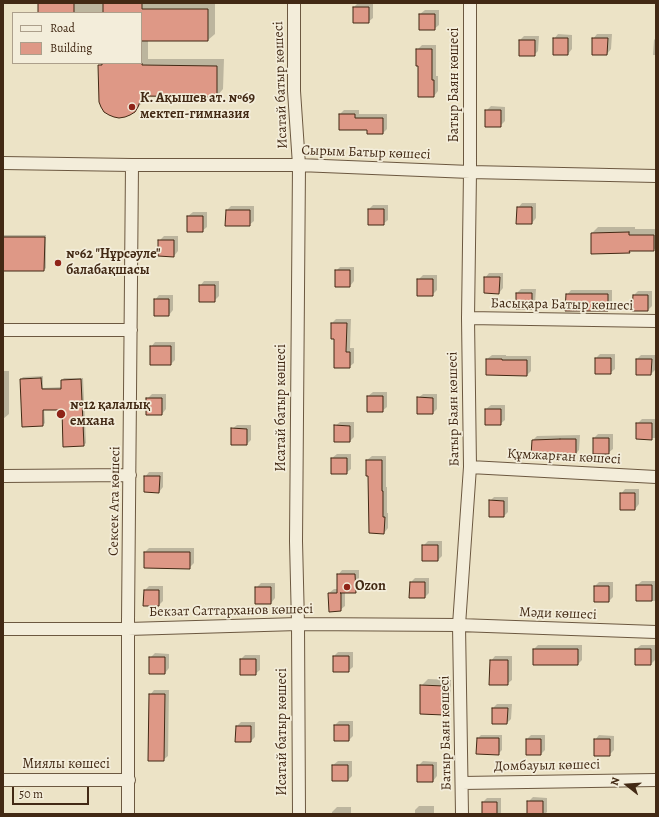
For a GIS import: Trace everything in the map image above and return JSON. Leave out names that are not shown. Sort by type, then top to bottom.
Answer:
[{"type":"street","name":"Исатай батыр көшесі","points":[[294,3],[294,91],[298,166],[296,541],[299,814]]},
{"type":"street","name":"Батыр Баян көшесі","points":[[462,814],[459,625],[470,467],[468,318],[470,3]]},
{"type":"street","name":"Сырым Батыр көшесі","points":[[3,163],[298,166],[656,176]]},
{"type":"street","name":"Сексек Ата көшесі","points":[[128,814],[132,165]]},
{"type":"street","name":"Басықара Батыр көшесі","points":[[468,318],[656,321]]},
{"type":"street","points":[[3,330],[131,330]]},
{"type":"street","name":"Құмжарған көшесі","points":[[470,467],[656,478]]},
{"type":"street","points":[[3,476],[130,475]]},
{"type":"street","name":"Бекзат Саттарханов көшесі","points":[[3,629],[128,629],[298,624],[459,625]]},
{"type":"street","name":"Мәди көшесі","points":[[459,625],[656,632]]},
{"type":"street","name":"Миялы көшесі","points":[[3,780],[129,780]]},
{"type":"street","name":"Домбауыл көшесі","points":[[462,783],[656,780]]},
{"type":"building","points":[[38,3],[74,3],[74,12],[38,12]]},
{"type":"building","points":[[103,3],[142,3],[142,9],[208,9],[208,41],[142,41],[142,12],[103,12]]},
{"type":"building","points":[[353,7],[369,7],[369,23],[353,23]]},
{"type":"building","points":[[419,14],[435,14],[435,30],[419,30]]},
{"type":"building","points":[[553,38],[568,38],[568,55],[553,55]]},
{"type":"building","points":[[592,38],[608,38],[607,55],[592,55]]},
{"type":"building","points":[[519,40],[535,40],[535,56],[519,56]]},
{"type":"building","points":[[416,49],[432,49],[432,80],[434,80],[434,97],[418,97],[418,66],[416,66]]},
{"type":"building","points":[[142,64],[217,66],[217,97],[142,96],[135,112],[125,117],[114,117],[104,112],[99,102],[98,65]]},
{"type":"building","points":[[485,110],[501,110],[501,127],[485,127]]},
{"type":"building","points":[[339,114],[355,114],[355,118],[383,118],[383,134],[367,134],[367,130],[339,130]]},
{"type":"building","points":[[517,207],[532,207],[532,224],[516,224]]},
{"type":"building","points":[[368,209],[384,209],[384,225],[368,225]]},
{"type":"building","points":[[226,210],[250,210],[250,226],[225,226]]},
{"type":"building","points":[[187,216],[203,216],[203,232],[187,232]]},
{"type":"building","points":[[629,232],[629,235],[654,235],[654,251],[591,254],[591,233]]},
{"type":"building","points":[[3,237],[45,237],[44,271],[3,271]]},
{"type":"building","points":[[158,240],[174,240],[174,257],[158,256]]},
{"type":"building","points":[[335,270],[350,270],[350,287],[335,287]]},
{"type":"building","points":[[484,277],[500,277],[499,294],[484,293]]},
{"type":"building","points":[[417,279],[433,279],[433,296],[417,296]]},
{"type":"building","points":[[199,285],[215,285],[215,302],[199,302]]},
{"type":"building","points":[[516,293],[532,293],[532,309],[516,309]]},
{"type":"building","points":[[566,294],[608,294],[608,311],[565,311]]},
{"type":"building","points":[[633,295],[648,295],[648,311],[632,311]]},
{"type":"building","points":[[154,299],[169,299],[169,316],[154,316]]},
{"type":"building","points":[[331,323],[347,323],[346,352],[350,352],[350,368],[334,368],[334,339],[331,339]]},
{"type":"building","points":[[150,346],[171,346],[171,365],[150,365]]},
{"type":"building","points":[[595,358],[611,358],[611,374],[595,374]]},
{"type":"building","points":[[486,359],[527,360],[527,376],[486,375]]},
{"type":"building","points":[[636,359],[652,359],[651,375],[636,375]]},
{"type":"building","points":[[41,378],[42,389],[61,389],[61,380],[81,379],[84,446],[63,447],[62,410],[43,410],[43,426],[22,427],[20,379]]},
{"type":"building","points":[[367,396],[383,396],[383,412],[367,412]]},
{"type":"building","points":[[417,397],[433,398],[433,414],[417,414]]},
{"type":"building","points":[[146,398],[162,398],[162,415],[146,415]]},
{"type":"building","points":[[485,409],[501,409],[501,425],[485,425]]},
{"type":"building","points":[[636,423],[652,423],[652,440],[636,439]]},
{"type":"building","points":[[334,425],[350,426],[350,442],[334,442]]},
{"type":"building","points":[[231,428],[247,429],[247,445],[231,445]]},
{"type":"building","points":[[593,438],[609,438],[609,454],[593,454]]},
{"type":"building","points":[[576,439],[576,456],[531,456],[532,440]]},
{"type":"building","points":[[331,458],[347,458],[347,474],[331,474]]},
{"type":"building","points":[[366,460],[382,460],[383,517],[385,517],[384,534],[369,533],[368,476],[366,476]]},
{"type":"building","points":[[144,476],[160,476],[159,493],[144,492]]},
{"type":"building","points":[[620,493],[635,493],[635,510],[620,510]]},
{"type":"building","points":[[489,500],[504,501],[504,517],[489,517]]},
{"type":"building","points":[[422,545],[438,545],[438,561],[422,561]]},
{"type":"building","points":[[144,552],[190,552],[190,569],[144,568]]},
{"type":"building","points":[[337,574],[355,574],[356,593],[341,593],[341,611],[329,612],[328,593],[337,593]]},
{"type":"building","points":[[410,582],[425,582],[425,598],[409,598]]},
{"type":"building","points":[[636,585],[652,585],[652,601],[636,601]]},
{"type":"building","points":[[594,586],[609,586],[609,602],[594,602]]},
{"type":"building","points":[[255,587],[271,587],[271,604],[255,604]]},
{"type":"building","points":[[144,590],[159,590],[159,606],[143,606]]},
{"type":"building","points":[[533,649],[578,649],[578,665],[533,665]]},
{"type":"building","points":[[635,649],[651,649],[651,665],[635,665]]},
{"type":"building","points":[[333,656],[349,656],[349,672],[333,672]]},
{"type":"building","points":[[149,657],[165,657],[165,674],[149,674]]},
{"type":"building","points":[[240,659],[256,659],[256,675],[240,675]]},
{"type":"building","points":[[490,660],[508,660],[508,685],[489,685]]},
{"type":"building","points":[[420,685],[444,686],[444,715],[420,714]]},
{"type":"building","points":[[149,694],[165,694],[164,761],[148,761]]},
{"type":"building","points":[[492,708],[508,708],[507,724],[492,724]]},
{"type":"building","points":[[334,725],[349,725],[349,741],[334,741]]},
{"type":"building","points":[[236,726],[251,726],[251,742],[235,742]]},
{"type":"building","points":[[477,738],[499,738],[499,755],[476,754]]},
{"type":"building","points":[[526,739],[541,739],[541,755],[526,755]]},
{"type":"building","points":[[594,739],[610,739],[610,756],[594,756]]},
{"type":"building","points":[[332,765],[348,765],[348,781],[332,781]]},
{"type":"building","points":[[417,765],[433,765],[433,782],[417,782]]},
{"type":"building","points":[[527,801],[543,801],[543,814],[527,814]]},
{"type":"building","points":[[482,802],[497,802],[497,814],[482,814]]},
{"type":"place","name":"К. Ақышев ат. №69 мектеп-гимназия","points":[[132,107]]},
{"type":"place","name":"№62 \"Нұрсәуле\" балабақшасы","points":[[58,263]]},
{"type":"place","name":"№12 қалалық емхана","points":[[61,414]]},
{"type":"place","name":"Ozon","points":[[347,587]]}]
